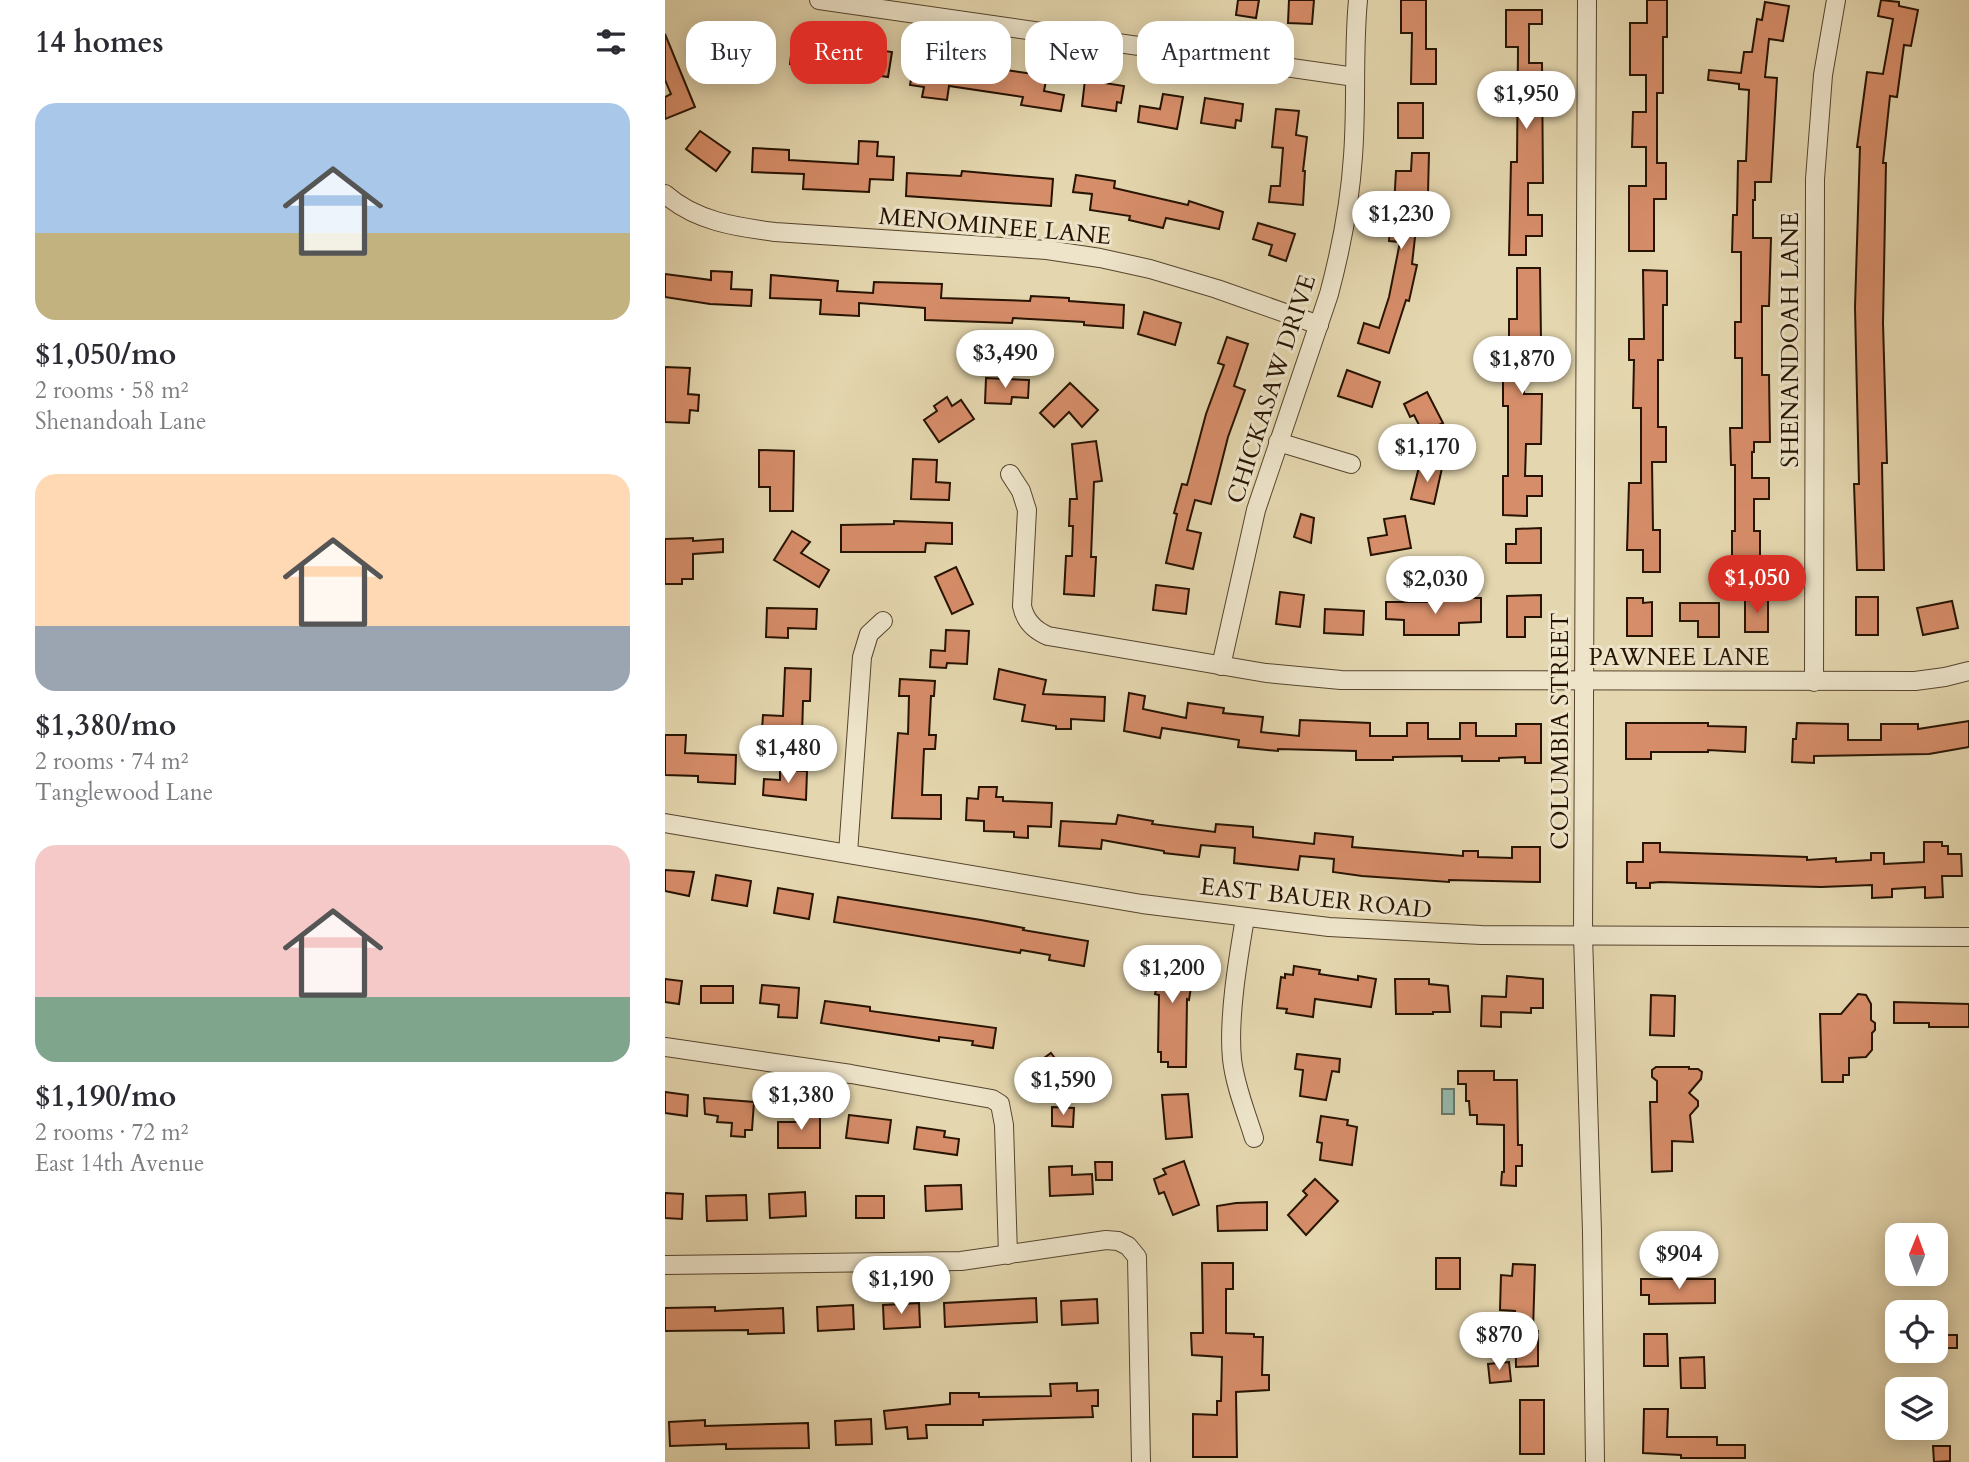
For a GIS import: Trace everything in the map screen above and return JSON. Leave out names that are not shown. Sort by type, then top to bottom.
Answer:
[{"type":"street","points":[[819,0],[1355,77]]},
{"type":"street","name":"CHICKASAW DRIVE","points":[[1221,666],[1253,523],[1338,260],[1354,155],[1358,0]]},
{"type":"street","name":"COLUMBIA STREET","points":[[1587,0],[1583,935],[1592,1232],[1595,1462]]},
{"type":"street","name":"SHENANDOAH LANE","points":[[1814,682],[1815,179],[1823,75],[1836,0]]},
{"type":"street","name":"MENOMINEE LANE","points":[[665,194],[681,208],[742,228],[1047,250],[1100,258],[1217,289],[1319,325]]},
{"type":"street","points":[[1278,442],[1351,464]]},
{"type":"street","name":"PAWNEE LANE","points":[[1010,474],[1021,491],[1027,510],[1022,606],[1027,621],[1038,632],[1048,636],[1266,673],[1341,680],[1916,681],[1969,671]]},
{"type":"street","points":[[848,853],[862,657],[869,634],[883,621]]},
{"type":"street","name":"EAST BAUER ROAD","points":[[665,823],[1142,904],[1245,918],[1415,934],[1969,937]]},
{"type":"street","points":[[1245,918],[1234,1005],[1232,1057],[1235,1077],[1254,1138]]},
{"type":"street","points":[[665,1047],[851,1074],[992,1099],[1000,1104],[1003,1112],[1008,1255]]},
{"type":"street","points":[[665,1265],[961,1261],[1106,1240],[1118,1241],[1137,1257],[1141,1462]]},
{"type":"water","points":[[1442,1089],[1454,1089],[1454,1114],[1442,1114]]},
{"type":"building","points":[[1238,0],[1259,0],[1256,18],[1236,15]]},
{"type":"building","points":[[1289,0],[1314,0],[1312,24],[1288,21]]},
{"type":"building","points":[[1401,0],[1426,0],[1426,49],[1436,49],[1436,84],[1411,84],[1412,33],[1401,33]]},
{"type":"building","points":[[1647,0],[1667,0],[1667,37],[1663,37],[1663,93],[1657,93],[1657,163],[1666,163],[1666,199],[1654,199],[1654,251],[1629,251],[1629,186],[1646,186],[1646,147],[1632,147],[1633,112],[1646,112],[1646,75],[1630,75],[1630,23],[1647,23]]},
{"type":"building","points":[[1881,0],[1899,2],[1899,6],[1918,10],[1911,46],[1904,45],[1897,97],[1890,96],[1883,163],[1886,163],[1883,323],[1887,463],[1882,463],[1884,570],[1857,570],[1854,484],[1859,484],[1855,307],[1860,147],[1857,147],[1867,72],[1883,74],[1893,19],[1878,16]]},
{"type":"building","points":[[1765,2],[1789,6],[1783,41],[1769,39],[1765,77],[1777,78],[1771,182],[1755,182],[1753,200],[1753,238],[1771,238],[1769,306],[1762,306],[1762,375],[1769,375],[1770,442],[1754,442],[1752,452],[1752,478],[1769,478],[1769,499],[1754,499],[1754,531],[1760,531],[1760,566],[1732,567],[1735,465],[1731,465],[1730,428],[1742,428],[1742,358],[1735,358],[1735,322],[1741,322],[1741,252],[1732,252],[1733,215],[1737,215],[1738,161],[1746,161],[1749,90],[1739,89],[1739,84],[1708,80],[1709,70],[1741,73],[1744,52],[1752,52],[1757,19],[1762,20]]},
{"type":"building","points":[[1506,10],[1542,10],[1542,24],[1529,24],[1529,63],[1542,63],[1543,183],[1528,183],[1528,215],[1542,215],[1542,236],[1526,236],[1526,255],[1509,255],[1511,162],[1517,162],[1518,47],[1506,47]]},
{"type":"building","points":[[665,34],[695,107],[665,119],[665,97],[671,94],[665,80]]},
{"type":"building","points":[[887,51],[892,52],[887,77]]},
{"type":"building","points":[[1011,71],[1025,73],[1025,84],[1045,84],[1044,91],[1064,95],[1061,111],[1021,105],[1023,97],[949,86],[947,100],[922,97],[924,87],[910,85],[1011,84]]},
{"type":"building","points":[[1085,84],[1124,86],[1121,103],[1117,102],[1116,111],[1082,106]]},
{"type":"building","points":[[1163,94],[1183,97],[1177,129],[1138,122],[1140,106],[1160,109]]},
{"type":"building","points":[[1205,98],[1243,104],[1241,121],[1236,120],[1235,128],[1201,123]]},
{"type":"building","points":[[1398,103],[1423,103],[1423,138],[1398,138]]},
{"type":"building","points":[[1276,109],[1299,111],[1296,135],[1307,137],[1303,205],[1269,202],[1271,186],[1280,186],[1283,148],[1272,147]]},
{"type":"building","points":[[700,131],[730,152],[716,171],[686,149]]},
{"type":"building","points":[[859,141],[878,142],[877,156],[894,157],[893,180],[870,179],[869,192],[803,189],[804,174],[752,172],[753,148],[789,150],[789,160],[858,164]]},
{"type":"building","points":[[1412,153],[1429,153],[1428,193],[1420,193],[1412,264],[1417,265],[1409,301],[1406,300],[1389,353],[1358,343],[1364,323],[1379,328],[1389,297],[1400,242],[1389,241],[1396,171],[1411,171]]},
{"type":"building","points":[[962,171],[1053,179],[1051,206],[906,196],[907,173],[961,176]]},
{"type":"building","points":[[1076,175],[1115,181],[1114,188],[1188,205],[1189,201],[1223,212],[1219,229],[1166,218],[1163,228],[1129,220],[1130,216],[1090,210],[1092,194],[1073,192]]},
{"type":"building","points":[[1258,223],[1295,234],[1286,261],[1269,255],[1272,245],[1253,239]]},
{"type":"building","points":[[1517,268],[1540,268],[1541,340],[1526,340],[1524,394],[1542,394],[1541,444],[1526,444],[1525,476],[1542,476],[1542,496],[1527,496],[1527,516],[1503,515],[1503,476],[1508,476],[1508,406],[1503,406],[1503,371],[1509,371],[1509,319],[1517,319]]},
{"type":"building","points":[[1643,270],[1667,271],[1667,305],[1663,305],[1663,360],[1658,360],[1658,427],[1666,427],[1666,462],[1652,462],[1653,530],[1660,530],[1660,572],[1643,572],[1643,550],[1627,550],[1629,483],[1641,483],[1641,408],[1633,408],[1634,360],[1629,360],[1629,339],[1644,339]]},
{"type":"building","points":[[711,271],[732,272],[731,289],[752,290],[751,306],[710,304],[665,297],[665,274],[711,280]]},
{"type":"building","points":[[771,275],[838,281],[837,291],[873,293],[874,282],[942,284],[941,298],[1030,301],[1031,296],[1124,305],[1123,328],[1084,325],[1084,322],[1013,318],[1012,323],[925,320],[925,308],[859,303],[859,316],[820,314],[821,300],[770,298]]},
{"type":"building","points":[[1144,312],[1181,323],[1175,345],[1138,334]]},
{"type":"building","points":[[1227,337],[1248,344],[1234,386],[1245,390],[1228,437],[1211,504],[1195,500],[1187,530],[1201,533],[1193,569],[1166,563],[1177,514],[1174,513],[1182,484],[1187,485],[1206,414],[1224,365],[1218,363]]},
{"type":"building","points":[[665,367],[690,368],[688,394],[699,395],[698,411],[690,410],[689,423],[665,422]]},
{"type":"building","points":[[1347,370],[1380,382],[1372,407],[1338,396]]},
{"type":"building","points":[[986,378],[1029,380],[1028,398],[1012,397],[1011,404],[985,403]]},
{"type":"building","points":[[1070,383],[1098,410],[1082,427],[1069,412],[1054,427],[1040,413]]},
{"type":"building","points":[[1427,392],[1443,423],[1423,433],[1414,415],[1410,417],[1404,404]]},
{"type":"building","points":[[947,397],[952,406],[961,400],[974,419],[939,442],[924,420],[937,411],[934,406]]},
{"type":"building","points":[[1096,441],[1102,481],[1094,482],[1091,557],[1096,557],[1094,596],[1064,594],[1066,556],[1072,556],[1070,499],[1077,499],[1072,444]]},
{"type":"building","points":[[759,450],[794,451],[793,511],[770,511],[770,487],[759,487]]},
{"type":"building","points":[[913,459],[937,460],[936,482],[950,483],[949,500],[911,499]]},
{"type":"building","points":[[1420,463],[1442,468],[1434,504],[1411,499]]},
{"type":"building","points":[[1301,514],[1314,518],[1311,543],[1294,537]]},
{"type":"building","points":[[1405,516],[1411,548],[1371,555],[1368,538],[1387,535],[1384,519]]},
{"type":"building","points":[[894,521],[952,523],[952,544],[926,543],[925,552],[841,552],[841,525],[894,524]]},
{"type":"building","points":[[1541,528],[1541,563],[1506,563],[1506,544],[1516,544],[1516,529]]},
{"type":"building","points":[[792,531],[810,542],[801,553],[829,570],[819,587],[774,560]]},
{"type":"building","points":[[693,538],[693,541],[723,539],[723,552],[693,554],[693,579],[682,579],[682,584],[665,584],[665,539]]},
{"type":"building","points":[[956,567],[973,604],[952,614],[935,577]]},
{"type":"building","points":[[1156,585],[1189,589],[1186,614],[1153,610]]},
{"type":"building","points":[[1280,592],[1304,595],[1300,627],[1276,624]]},
{"type":"building","points":[[1541,595],[1541,617],[1525,617],[1525,637],[1507,637],[1507,596]]},
{"type":"building","points":[[1856,597],[1878,597],[1878,635],[1856,635]]},
{"type":"building","points":[[1442,598],[1481,598],[1481,622],[1459,623],[1459,635],[1404,635],[1404,620],[1386,619],[1386,602],[1442,602]]},
{"type":"building","points":[[1627,598],[1643,598],[1643,603],[1652,602],[1652,636],[1627,636]]},
{"type":"building","points":[[1745,598],[1768,598],[1768,632],[1745,632]]},
{"type":"building","points":[[1952,601],[1958,628],[1923,635],[1917,608]]},
{"type":"building","points":[[1680,603],[1719,603],[1719,637],[1698,637],[1698,621],[1680,621]]},
{"type":"building","points":[[767,608],[817,609],[816,629],[788,628],[788,638],[766,637]]},
{"type":"building","points":[[1325,609],[1364,611],[1363,635],[1324,633]]},
{"type":"building","points":[[946,630],[969,631],[967,664],[947,663],[946,668],[930,667],[931,650],[945,651]]},
{"type":"building","points":[[785,668],[811,669],[810,701],[803,701],[802,736],[789,735],[788,749],[768,748],[769,730],[762,730],[763,715],[783,716]]},
{"type":"building","points":[[999,669],[1046,680],[1043,694],[1105,697],[1104,721],[1071,719],[1071,729],[1056,729],[1056,726],[1022,721],[1025,705],[994,699]]},
{"type":"building","points":[[900,679],[935,681],[934,696],[931,696],[929,735],[936,735],[935,749],[924,749],[922,795],[941,795],[941,819],[892,818],[898,733],[908,734],[909,696],[899,696]]},
{"type":"building","points":[[1129,693],[1145,696],[1143,709],[1186,718],[1188,703],[1224,708],[1223,713],[1263,717],[1261,732],[1299,736],[1300,720],[1370,723],[1370,736],[1407,736],[1407,723],[1428,723],[1428,739],[1460,739],[1460,723],[1476,723],[1476,736],[1516,736],[1516,724],[1541,724],[1541,763],[1525,763],[1525,757],[1499,758],[1499,761],[1462,761],[1462,756],[1356,760],[1356,751],[1278,751],[1238,747],[1239,740],[1162,728],[1160,738],[1124,731]]},
{"type":"building","points":[[1969,721],[1969,747],[1929,754],[1814,756],[1814,763],[1792,762],[1797,723],[1848,724],[1848,740],[1881,740],[1881,724],[1918,724],[1918,729]]},
{"type":"building","points":[[1626,723],[1708,723],[1708,726],[1746,727],[1745,752],[1651,752],[1651,759],[1626,759]]},
{"type":"building","points":[[665,735],[686,735],[685,753],[736,755],[735,784],[698,782],[698,776],[665,775]]},
{"type":"building","points":[[780,770],[807,771],[806,800],[763,795],[764,779],[780,780]]},
{"type":"building","points":[[979,787],[997,787],[996,797],[1003,797],[1003,801],[1052,803],[1051,827],[1028,826],[1028,838],[1014,837],[1014,832],[984,831],[984,821],[966,820],[967,798],[978,799]]},
{"type":"building","points":[[1118,815],[1153,821],[1152,824],[1215,832],[1216,824],[1253,827],[1253,837],[1314,844],[1315,833],[1353,837],[1352,847],[1463,856],[1463,851],[1478,851],[1478,857],[1512,858],[1512,847],[1540,847],[1540,882],[1449,882],[1362,876],[1333,872],[1334,859],[1300,856],[1298,870],[1234,863],[1235,848],[1201,845],[1199,857],[1164,853],[1102,840],[1101,849],[1059,846],[1061,821],[1116,824]]},
{"type":"building","points":[[1924,842],[1942,842],[1942,846],[1948,846],[1948,854],[1961,854],[1962,876],[1942,876],[1943,897],[1925,898],[1925,887],[1892,889],[1892,897],[1872,898],[1872,885],[1821,887],[1660,882],[1650,883],[1650,888],[1636,888],[1636,883],[1627,883],[1627,862],[1643,862],[1643,843],[1660,843],[1660,852],[1807,857],[1807,860],[1836,858],[1836,862],[1871,860],[1871,853],[1884,853],[1884,864],[1924,862]]},
{"type":"building","points":[[665,870],[694,872],[689,896],[665,891]]},
{"type":"building","points":[[716,875],[751,881],[747,906],[712,900]]},
{"type":"building","points":[[778,888],[813,894],[809,919],[774,913]]},
{"type":"building","points":[[838,897],[981,920],[1088,941],[1084,966],[1049,960],[1050,955],[1021,950],[1020,953],[834,922]]},
{"type":"building","points":[[1162,948],[1189,951],[1186,980],[1192,981],[1189,1000],[1187,999],[1186,1067],[1168,1067],[1168,1062],[1161,1062],[1161,1052],[1158,1052],[1159,995],[1155,994],[1156,990],[1148,989],[1150,976],[1155,977]]},
{"type":"building","points":[[1294,966],[1320,970],[1319,974],[1358,980],[1358,976],[1376,979],[1371,1007],[1315,999],[1313,1017],[1286,1013],[1287,1009],[1277,1008],[1281,977],[1285,978],[1285,974],[1293,975]]},
{"type":"building","points":[[1507,976],[1543,979],[1543,1008],[1531,1008],[1531,1013],[1501,1012],[1501,1027],[1481,1026],[1482,996],[1506,997]]},
{"type":"building","points":[[665,979],[682,981],[679,1004],[665,1002]]},
{"type":"building","points":[[1395,979],[1429,979],[1429,984],[1448,986],[1450,1012],[1396,1014]]},
{"type":"building","points":[[762,985],[799,988],[797,1018],[778,1017],[779,1005],[760,1003]]},
{"type":"building","points":[[701,986],[733,986],[733,1003],[701,1003]]},
{"type":"building","points":[[1858,994],[1866,995],[1871,1004],[1871,1020],[1875,1023],[1872,1050],[1866,1057],[1849,1058],[1849,1075],[1843,1075],[1843,1082],[1822,1082],[1820,1014],[1841,1014]]},
{"type":"building","points":[[1651,995],[1675,996],[1674,1036],[1650,1035]]},
{"type":"building","points":[[825,1001],[870,1007],[870,1011],[996,1028],[993,1048],[972,1045],[973,1041],[939,1037],[939,1041],[821,1023]]},
{"type":"building","points":[[1894,1002],[1969,1004],[1969,1027],[1929,1027],[1929,1023],[1894,1023]]},
{"type":"building","points":[[1051,1053],[1068,1075],[1050,1089],[1033,1066]]},
{"type":"building","points":[[1297,1054],[1340,1059],[1339,1072],[1332,1071],[1326,1100],[1300,1096],[1303,1070],[1295,1069]]},
{"type":"building","points":[[1656,1067],[1689,1067],[1702,1072],[1701,1079],[1689,1093],[1698,1101],[1698,1106],[1690,1115],[1693,1142],[1672,1141],[1672,1171],[1652,1172],[1650,1102],[1657,1102],[1657,1081],[1652,1077],[1652,1070]]},
{"type":"building","points":[[1458,1071],[1494,1071],[1494,1080],[1517,1080],[1518,1145],[1522,1145],[1522,1166],[1516,1166],[1516,1186],[1501,1185],[1504,1172],[1504,1125],[1477,1124],[1477,1115],[1470,1115],[1469,1101],[1466,1101],[1466,1084],[1458,1084]]},
{"type":"building","points":[[665,1092],[688,1095],[687,1116],[665,1113]]},
{"type":"building","points":[[1188,1094],[1192,1137],[1166,1139],[1162,1095]]},
{"type":"building","points":[[704,1098],[754,1102],[752,1130],[745,1130],[745,1137],[731,1136],[732,1123],[717,1122],[718,1116],[705,1114]]},
{"type":"building","points":[[1052,1107],[1074,1108],[1073,1127],[1052,1126]]},
{"type":"building","points":[[804,1110],[820,1110],[820,1148],[778,1148],[778,1122],[804,1122]]},
{"type":"building","points":[[849,1115],[891,1120],[888,1143],[846,1138]]},
{"type":"building","points":[[1321,1116],[1348,1120],[1347,1125],[1357,1127],[1352,1165],[1320,1160],[1322,1143],[1317,1142]]},
{"type":"building","points":[[917,1127],[945,1131],[944,1137],[959,1139],[957,1155],[914,1149]]},
{"type":"building","points":[[1184,1161],[1199,1205],[1173,1215],[1164,1192],[1159,1194],[1154,1179],[1166,1174],[1163,1169]]},
{"type":"building","points":[[1095,1162],[1112,1162],[1112,1180],[1096,1180]]},
{"type":"building","points":[[1072,1166],[1072,1175],[1092,1174],[1093,1194],[1050,1196],[1049,1167]]},
{"type":"building","points":[[1315,1179],[1338,1201],[1306,1235],[1288,1215],[1307,1195],[1303,1191]]},
{"type":"building","points":[[961,1185],[962,1209],[926,1211],[925,1186]]},
{"type":"building","points":[[805,1192],[806,1216],[770,1218],[769,1194]]},
{"type":"building","points":[[665,1193],[683,1194],[682,1219],[665,1218]]},
{"type":"building","points":[[746,1195],[747,1220],[707,1221],[706,1196]]},
{"type":"building","points":[[856,1196],[884,1196],[884,1218],[856,1218]]},
{"type":"building","points":[[1267,1202],[1267,1230],[1218,1231],[1217,1206]]},
{"type":"building","points":[[1436,1258],[1460,1258],[1460,1289],[1436,1289]]},
{"type":"building","points":[[1202,1263],[1233,1263],[1233,1289],[1226,1289],[1226,1333],[1263,1337],[1262,1375],[1269,1375],[1269,1390],[1236,1392],[1237,1457],[1193,1457],[1193,1414],[1217,1415],[1217,1401],[1221,1401],[1222,1357],[1192,1355],[1191,1333],[1203,1333]]},
{"type":"building","points":[[1513,1264],[1535,1265],[1533,1331],[1538,1331],[1538,1366],[1516,1367],[1515,1311],[1500,1310],[1501,1275],[1512,1276]]},
{"type":"building","points":[[1641,1279],[1715,1279],[1715,1303],[1649,1304],[1649,1295],[1641,1295]]},
{"type":"building","points":[[1036,1298],[1037,1322],[945,1327],[944,1303]]},
{"type":"building","points":[[1097,1299],[1098,1323],[1062,1325],[1061,1301]]},
{"type":"building","points":[[919,1303],[920,1327],[884,1329],[883,1305]]},
{"type":"building","points":[[853,1305],[854,1329],[818,1331],[817,1307]]},
{"type":"building","points":[[715,1307],[715,1311],[783,1308],[784,1333],[748,1334],[748,1330],[665,1331],[665,1308]]},
{"type":"building","points":[[1644,1334],[1667,1334],[1668,1366],[1644,1366]]},
{"type":"building","points":[[1948,1335],[1957,1335],[1957,1348],[1948,1348]]},
{"type":"building","points":[[1704,1357],[1705,1388],[1681,1388],[1680,1358]]},
{"type":"building","points":[[1509,1362],[1511,1381],[1490,1383],[1488,1364]]},
{"type":"building","points":[[1077,1383],[1077,1391],[1098,1390],[1098,1406],[1092,1406],[1093,1417],[983,1420],[983,1425],[926,1425],[927,1438],[908,1439],[907,1427],[886,1429],[884,1411],[950,1404],[950,1393],[979,1393],[979,1397],[1051,1396],[1050,1384]]},
{"type":"building","points":[[1520,1400],[1544,1400],[1544,1454],[1520,1454]]},
{"type":"building","points":[[1644,1409],[1668,1409],[1667,1437],[1717,1437],[1717,1445],[1745,1445],[1745,1458],[1681,1458],[1681,1455],[1643,1453]]},
{"type":"building","points":[[871,1419],[872,1444],[836,1445],[835,1421]]},
{"type":"building","points":[[705,1420],[705,1426],[808,1423],[809,1448],[726,1449],[726,1444],[670,1446],[669,1422]]},
{"type":"building","points":[[1933,1446],[1950,1446],[1950,1461],[1934,1462]]}]
